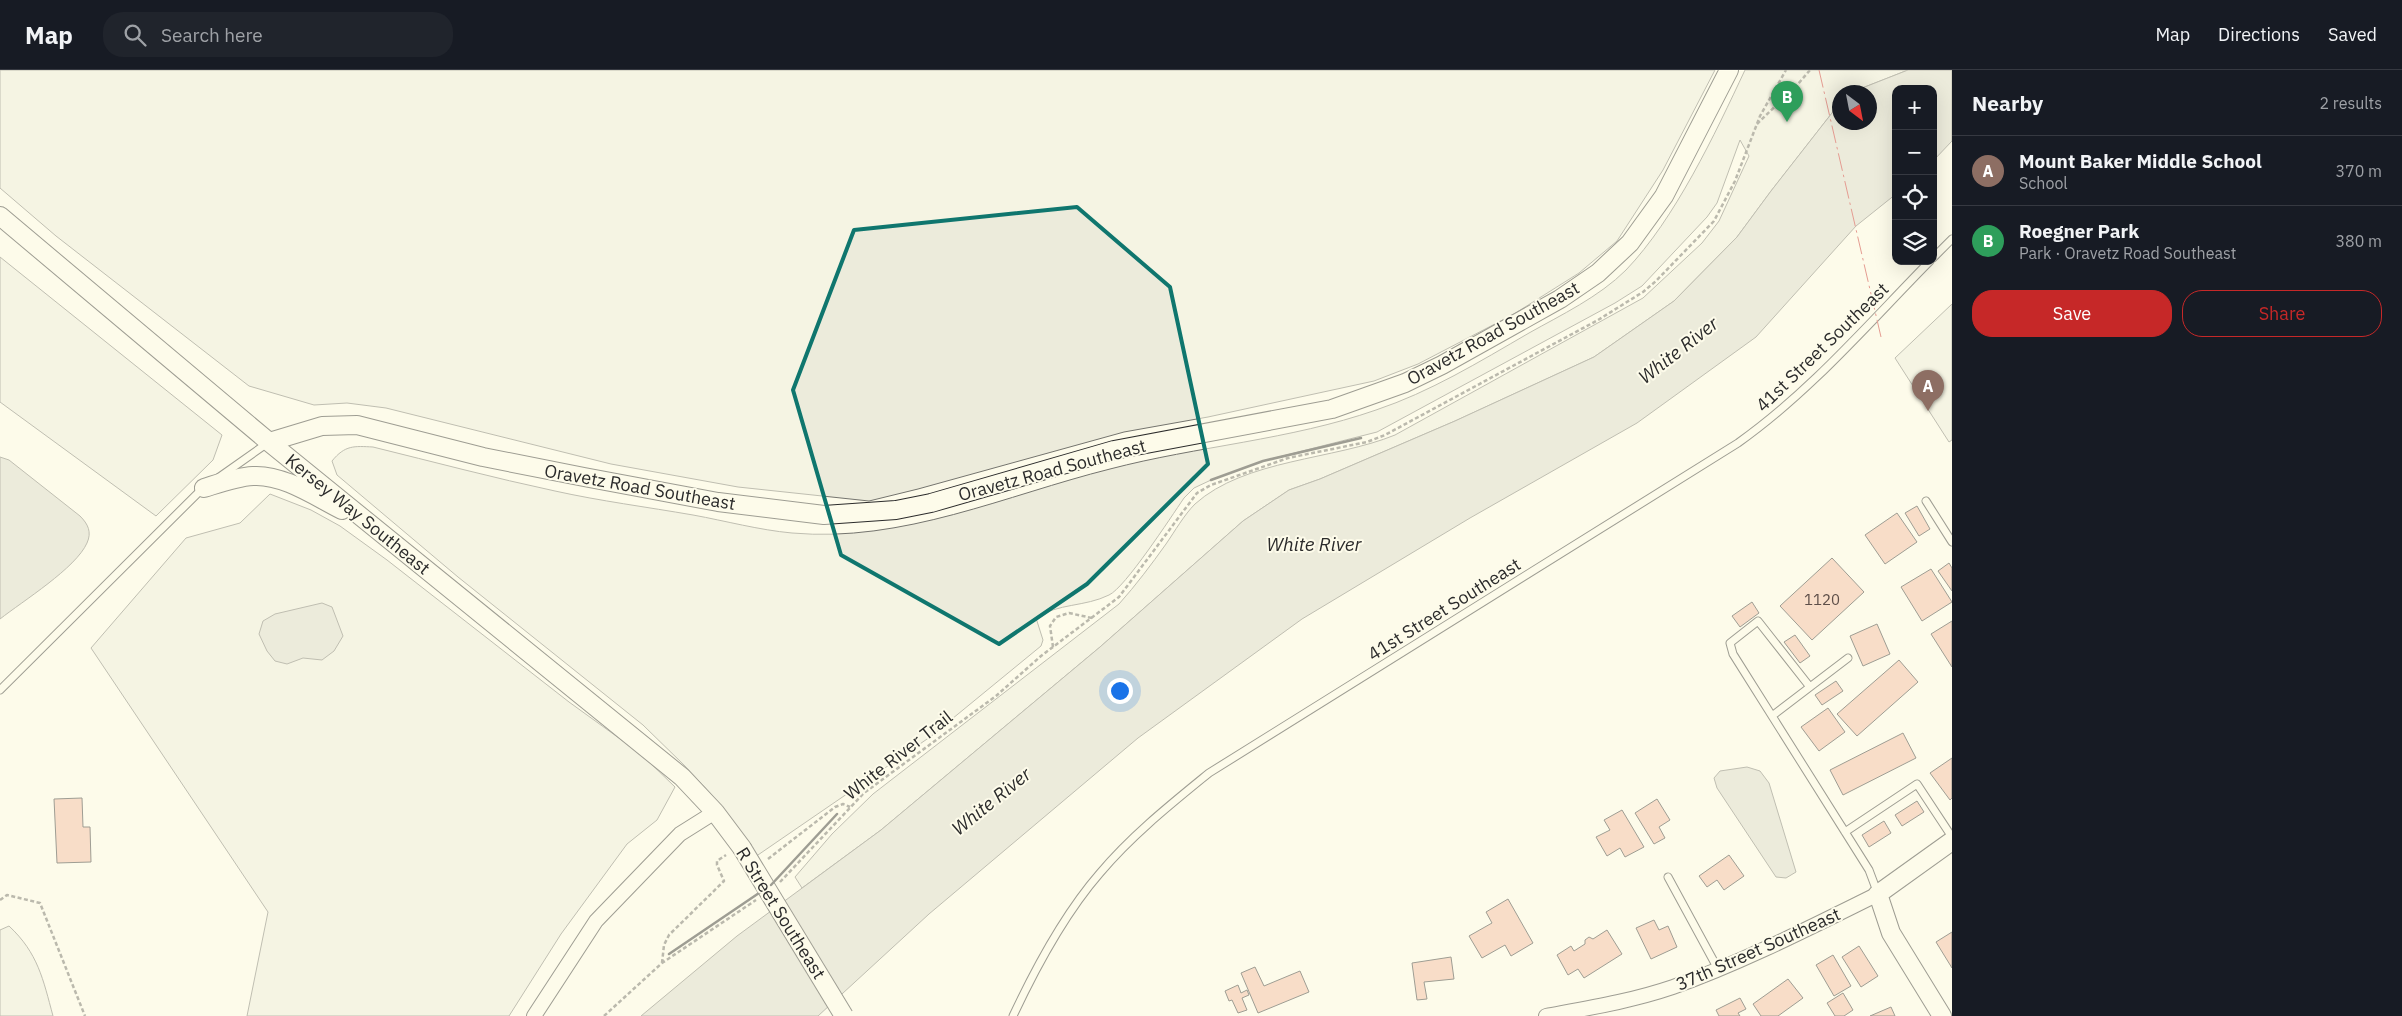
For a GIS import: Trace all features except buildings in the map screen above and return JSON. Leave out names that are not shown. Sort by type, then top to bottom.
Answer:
[{"type":"street","name":"Oravetz Road Southeast","points":[[269,442],[322,426],[357,425],[483,457],[584,477],[718,502],[824,515],[896,510],[931,503],[1114,450],[1332,408],[1405,383],[1442,365],[1560,299],[1598,273],[1630,243],[1664,196],[1729,70]]},
{"type":"street","name":"Kersey Way Southeast","points":[[0,216],[269,442],[682,777],[715,812]]},
{"type":"street","points":[[204,488],[230,479],[254,476],[279,480],[370,524]]},
{"type":"street","points":[[534,1016],[596,921],[680,834],[715,812]]},
{"type":"street","name":"R Street Southeast","points":[[715,812],[741,846],[844,1016]]},
{"type":"street","name":"37th Street Southeast","points":[[1546,1016],[1619,1002],[1672,987],[1718,969],[1878,894],[1952,842]]},
{"type":"street","points":[[1878,894],[1891,933],[1942,1016]]},
{"type":"lane","points":[[1937,254],[1952,238]]},
{"type":"lane","name":"41st Street Southeast","points":[[1013,1016],[1071,910],[1099,873],[1124,846],[1166,808],[1209,773],[1738,442],[1771,419],[1798,395],[1926,265]]},
{"type":"lane","points":[[0,690],[204,488],[269,442]]},
{"type":"lane","points":[[1926,501],[1952,542]]},
{"type":"lane","points":[[1810,687],[1758,621],[1730,642],[1733,654],[1869,870],[1878,894]]},
{"type":"lane","points":[[1772,716],[1848,658]]},
{"type":"lane","points":[[1845,832],[1917,784],[1952,837]]},
{"type":"lane","points":[[1668,877],[1718,969]]},
{"type":"path","points":[[1756,125],[1810,70]]},
{"type":"path","name":"White River Trail","points":[[776,886],[864,793],[996,696],[1053,647],[1119,596],[1173,523]]},
{"type":"path","points":[[1053,647],[1050,626],[1056,616],[1069,614],[1092,618]]},
{"type":"path","points":[[754,868],[776,855],[835,807],[843,804],[851,807]]},
{"type":"path","points":[[662,963],[664,945],[669,935],[724,881],[717,865],[718,861],[741,846]]},
{"type":"path","points":[[0,900],[7,895],[40,903],[85,1016]]},
{"type":"path","points":[[604,1016],[662,963],[757,899]]},
{"type":"highlighted area","points":[[1077,207],[1170,287],[1208,464],[1087,584],[999,644],[841,555],[793,390],[854,230]]},
{"type":"shaded area","points":[[0,70],[1715,70],[1663,170],[1617,241],[1579,273],[1514,314],[1418,364],[1374,381],[1208,417],[1124,432],[869,501],[738,487],[611,464],[386,408],[347,403],[314,405],[249,386],[56,236],[0,188]]},
{"type":"shaded area","points":[[1745,70],[1908,70],[1870,85],[1832,85],[1832,113],[1737,237],[1674,301],[1594,357],[1455,421],[1320,479],[1289,490],[1243,521],[1100,647],[881,830],[802,888],[795,877],[832,834],[873,794],[1119,604],[1149,567],[1191,508],[1215,489],[1264,469],[1345,450],[1395,435],[1643,298],[1702,243],[1719,221],[1749,156],[1740,140],[1717,203],[1707,217],[1642,286],[1615,303],[1377,432],[1263,461],[1194,488],[1184,498],[1126,580],[1116,590],[1100,599],[1062,607],[1036,618],[1043,640],[1041,646],[930,737],[755,857],[711,794],[643,725],[458,577],[337,475],[332,461],[346,449],[373,447],[509,481],[589,498],[780,532],[833,534],[874,531],[914,524],[1143,461],[1311,429],[1396,403],[1454,376],[1604,289],[1626,270],[1661,226],[1693,175]]},
{"type":"shaded area","points":[[0,257],[222,435],[213,460],[156,516],[0,402]]},
{"type":"shaded area","points":[[1952,304],[1952,440],[1949,442],[1895,358]]},
{"type":"shaded area","points":[[270,494],[311,510],[340,526],[387,560],[569,702],[641,754],[675,787],[657,820],[627,844],[561,934],[509,1016],[247,1016],[268,912],[91,648],[186,538],[240,523]]},
{"type":"shaded area","points":[[9,926],[27,946],[38,967],[53,1016],[0,1016],[0,930]]},
{"type":"water","name":"White River","points":[[1908,70],[1952,70],[1952,141],[1937,157],[1937,85],[1892,85],[1892,197],[1856,226],[1756,337],[1637,423],[1470,518],[1302,619],[1138,738],[929,914],[818,1016],[641,1016],[737,936],[881,830],[1100,647],[1243,521],[1289,490],[1320,479],[1455,421],[1594,357],[1674,301],[1737,237],[1832,113],[1832,130],[1877,130],[1877,85],[1870,85]]},
{"type":"water","points":[[0,457],[9,460],[80,516],[87,525],[89,535],[81,553],[72,563],[48,584],[0,619]]},
{"type":"water","points":[[322,603],[332,607],[343,636],[334,651],[322,660],[303,658],[287,664],[275,661],[267,651],[259,634],[263,621],[275,614]]},
{"type":"water","points":[[1747,767],[1760,771],[1769,783],[1796,872],[1786,878],[1776,877],[1717,788],[1714,778],[1720,771]]},
{"type":"wall","points":[[1211,480],[1263,461],[1361,438]]},
{"type":"wall","points":[[771,885],[837,814]]},
{"type":"wall","points":[[669,954],[762,891]]},
{"type":"power","points":[[1819,70],[1881,337]]},
{"type":"place","name":"Roegner Park","points":[[1787,122]]},
{"type":"place","name":"Mount Baker Middle School","points":[[1928,411]]}]
